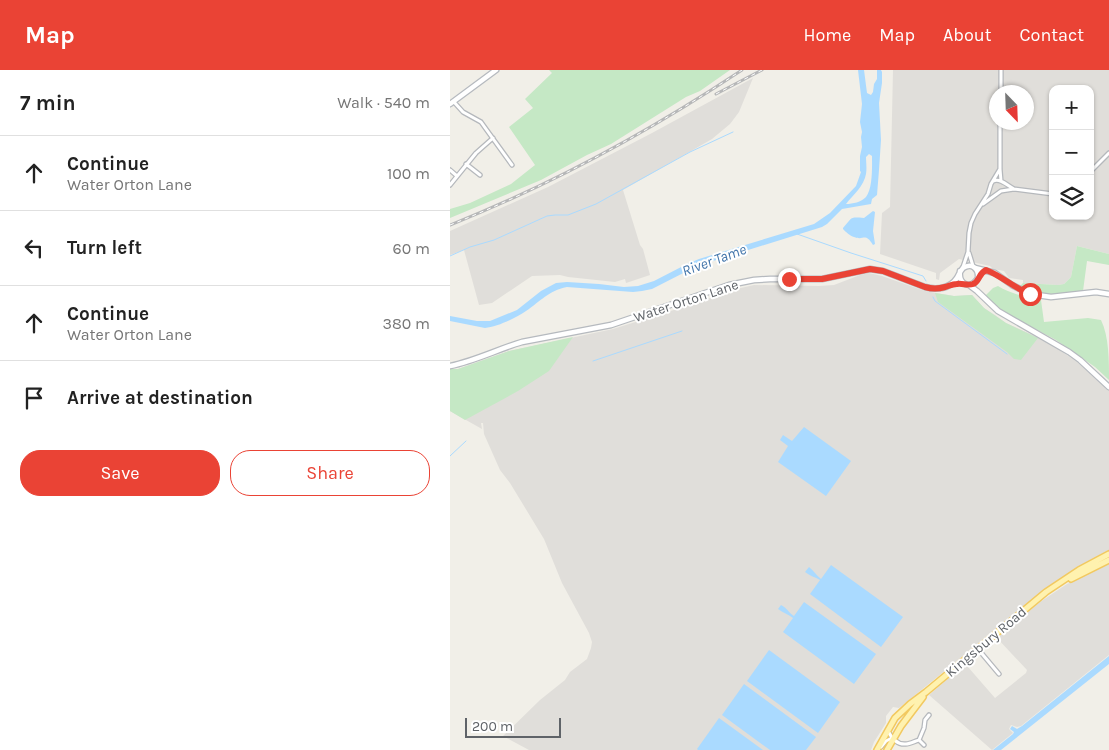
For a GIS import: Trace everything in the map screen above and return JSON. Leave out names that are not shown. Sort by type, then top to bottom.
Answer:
[{"type":"main road","name":"Kingsbury Road","points":[[878,750],[895,718],[910,704],[1046,592],[1079,570],[1109,557]]},
{"type":"main road","name":"Kingsbury Road","points":[[1046,592],[1109,557]]},
{"type":"main road","name":"Kingsbury Road","points":[[888,750],[892,739],[926,692]]},
{"type":"main road","points":[[895,718],[904,718],[921,700]]},
{"type":"main road","points":[[895,718],[899,720],[901,726]]},
{"type":"street","points":[[496,70],[452,103],[480,122],[512,165]]},
{"type":"street","points":[[1001,70],[1001,85]]},
{"type":"street","points":[[982,205],[1004,187],[1000,169],[1000,130]]},
{"type":"street","points":[[450,185],[476,153],[493,138]]},
{"type":"street","points":[[1094,168],[1109,153]]},
{"type":"street","points":[[505,164],[509,161]]},
{"type":"street","points":[[466,164],[475,174],[480,175]]},
{"type":"street","points":[[952,284],[961,270],[968,252],[971,223],[1000,169]]},
{"type":"street","points":[[450,170],[457,176]]},
{"type":"street","points":[[992,181],[996,179],[1002,181],[1014,189]]},
{"type":"street","points":[[990,186],[993,192],[1014,189],[1049,193]]},
{"type":"street","points":[[968,252],[974,267],[978,271],[982,296]]},
{"type":"street","points":[[961,270],[965,267],[974,267],[995,273],[1030,294],[1051,297],[1090,293],[1109,294]]},
{"type":"street","name":"Water Orton Lane","points":[[450,366],[475,360],[515,344],[611,325],[729,285],[754,280],[822,279],[870,269],[883,271],[931,289],[946,287],[952,284],[967,285]]},
{"type":"street","points":[[961,270],[960,280],[982,296],[998,311],[1080,360],[1109,387]]},
{"type":"street","points":[[967,285],[974,284],[982,272],[986,270]]},
{"type":"street","points":[[978,649],[999,674]]},
{"type":"street","points":[[919,740],[925,720],[929,715]]},
{"type":"street","points":[[888,730],[892,739],[902,744],[919,740]]},
{"type":"street","points":[[878,750],[886,741],[892,739]]},
{"type":"street","points":[[919,740],[924,745]]},
{"type":"shaded area","points":[[893,70],[1109,70],[1109,254],[1077,246],[1071,277],[1064,284],[1023,283],[1023,280],[1009,278],[1004,271],[959,259],[940,273],[939,280],[936,279],[936,273],[880,254],[882,213],[890,207]]},
{"type":"shaded area","points":[[753,78],[739,112],[730,124],[712,139],[623,190],[650,275],[626,283],[625,279],[615,282],[560,275],[532,276],[492,303],[479,305],[464,250],[450,255],[450,231],[548,187]]},
{"type":"shaded area","points":[[869,273],[925,291],[954,296],[972,295],[984,308],[1006,323],[1052,345],[1077,362],[1109,390],[1109,551],[1045,590],[899,708],[893,707],[886,716],[886,723],[871,750],[529,750],[503,736],[540,700],[565,680],[570,672],[587,659],[592,642],[562,583],[544,539],[500,470],[484,434],[483,423],[481,423],[482,429],[450,411],[450,369],[458,369],[509,351],[613,329],[732,290],[754,285],[834,285]]},
{"type":"shaded area","points":[[1109,564],[1109,655],[1021,726],[1011,725],[1009,729],[1013,733],[992,750],[929,695],[967,662],[968,667],[995,698],[1026,673],[1027,670],[997,638],[1040,602],[1067,584]]},
{"type":"green space","points":[[549,70],[730,70],[700,91],[686,97],[611,144],[541,180],[450,218],[450,209],[470,203],[511,184],[535,165],[509,127],[533,108],[525,99],[552,73]]},
{"type":"green space","points":[[1077,246],[1109,254],[1109,265],[1087,261],[1083,291],[1047,295],[1035,293],[1020,286],[1023,283],[1064,284],[1071,277]]},
{"type":"green space","points":[[998,286],[1019,295],[1041,300],[1044,322],[1088,318],[1101,320],[1107,341],[1109,380],[1095,367],[1056,340],[998,309],[985,296]]},
{"type":"green space","points":[[935,293],[954,296],[972,295],[984,308],[1006,323],[1038,338],[1021,360],[1014,359],[938,302]]},
{"type":"green space","points":[[573,337],[549,371],[518,391],[465,420],[450,411],[450,369],[458,369],[509,351]]},
{"type":"water","name":"River Tame","points":[[858,70],[864,70],[867,93],[871,95],[877,79],[877,70],[881,70],[879,170],[877,195],[872,199],[871,204],[842,209],[822,227],[697,266],[652,289],[633,292],[567,287],[550,294],[522,314],[495,326],[485,328],[450,321],[450,316],[477,321],[490,321],[517,310],[541,291],[556,283],[567,282],[624,287],[638,286],[654,281],[699,259],[814,224],[830,213],[856,186],[861,172],[862,132],[860,122],[862,104]],"holes":[[[869,154],[872,156],[872,177],[866,197],[854,203],[846,204],[865,178],[866,157]]]},
{"type":"water","points":[[873,211],[875,212],[873,231],[875,244],[873,245],[866,238],[857,238],[848,234],[843,229],[852,218],[864,218]]},
{"type":"water","points":[[804,427],[851,461],[826,496],[778,462],[788,446],[780,440],[783,435],[792,441]]},
{"type":"water","points":[[831,565],[903,617],[881,647],[810,594],[820,580],[805,572],[809,567],[821,579]]},
{"type":"water","points":[[804,602],[876,654],[854,684],[783,632],[793,618],[778,609],[781,605],[794,616]]},
{"type":"water","points":[[769,650],[840,702],[818,733],[747,681]]},
{"type":"water","points":[[1109,656],[1109,664],[1001,750],[993,750],[1013,734],[1014,732],[1010,729],[1012,726],[1017,729],[1022,726]]},
{"type":"water","points":[[744,684],[816,737],[806,750],[770,750],[722,715]]},
{"type":"water","points":[[719,718],[763,750],[698,750]]},
{"type":"waterway","points":[[450,256],[470,247],[494,240],[547,216],[568,215],[596,204],[690,152],[733,132]]},
{"type":"waterway","points":[[797,234],[923,276],[926,281]]},
{"type":"waterway","points":[[933,297],[935,301],[1007,354]]},
{"type":"waterway","points":[[593,361],[682,331]]},
{"type":"waterway","points":[[450,456],[466,441]]},
{"type":"railway","points":[[450,225],[526,192],[600,155],[672,114],[742,70]]},
{"type":"railway","points":[[716,94],[762,70]]},
{"type":"route","points":[[789,279],[812,280],[832,278],[870,269],[883,271],[931,289],[938,289],[958,283],[974,284],[982,272],[986,270],[995,273],[1012,285],[1030,294]]}]
